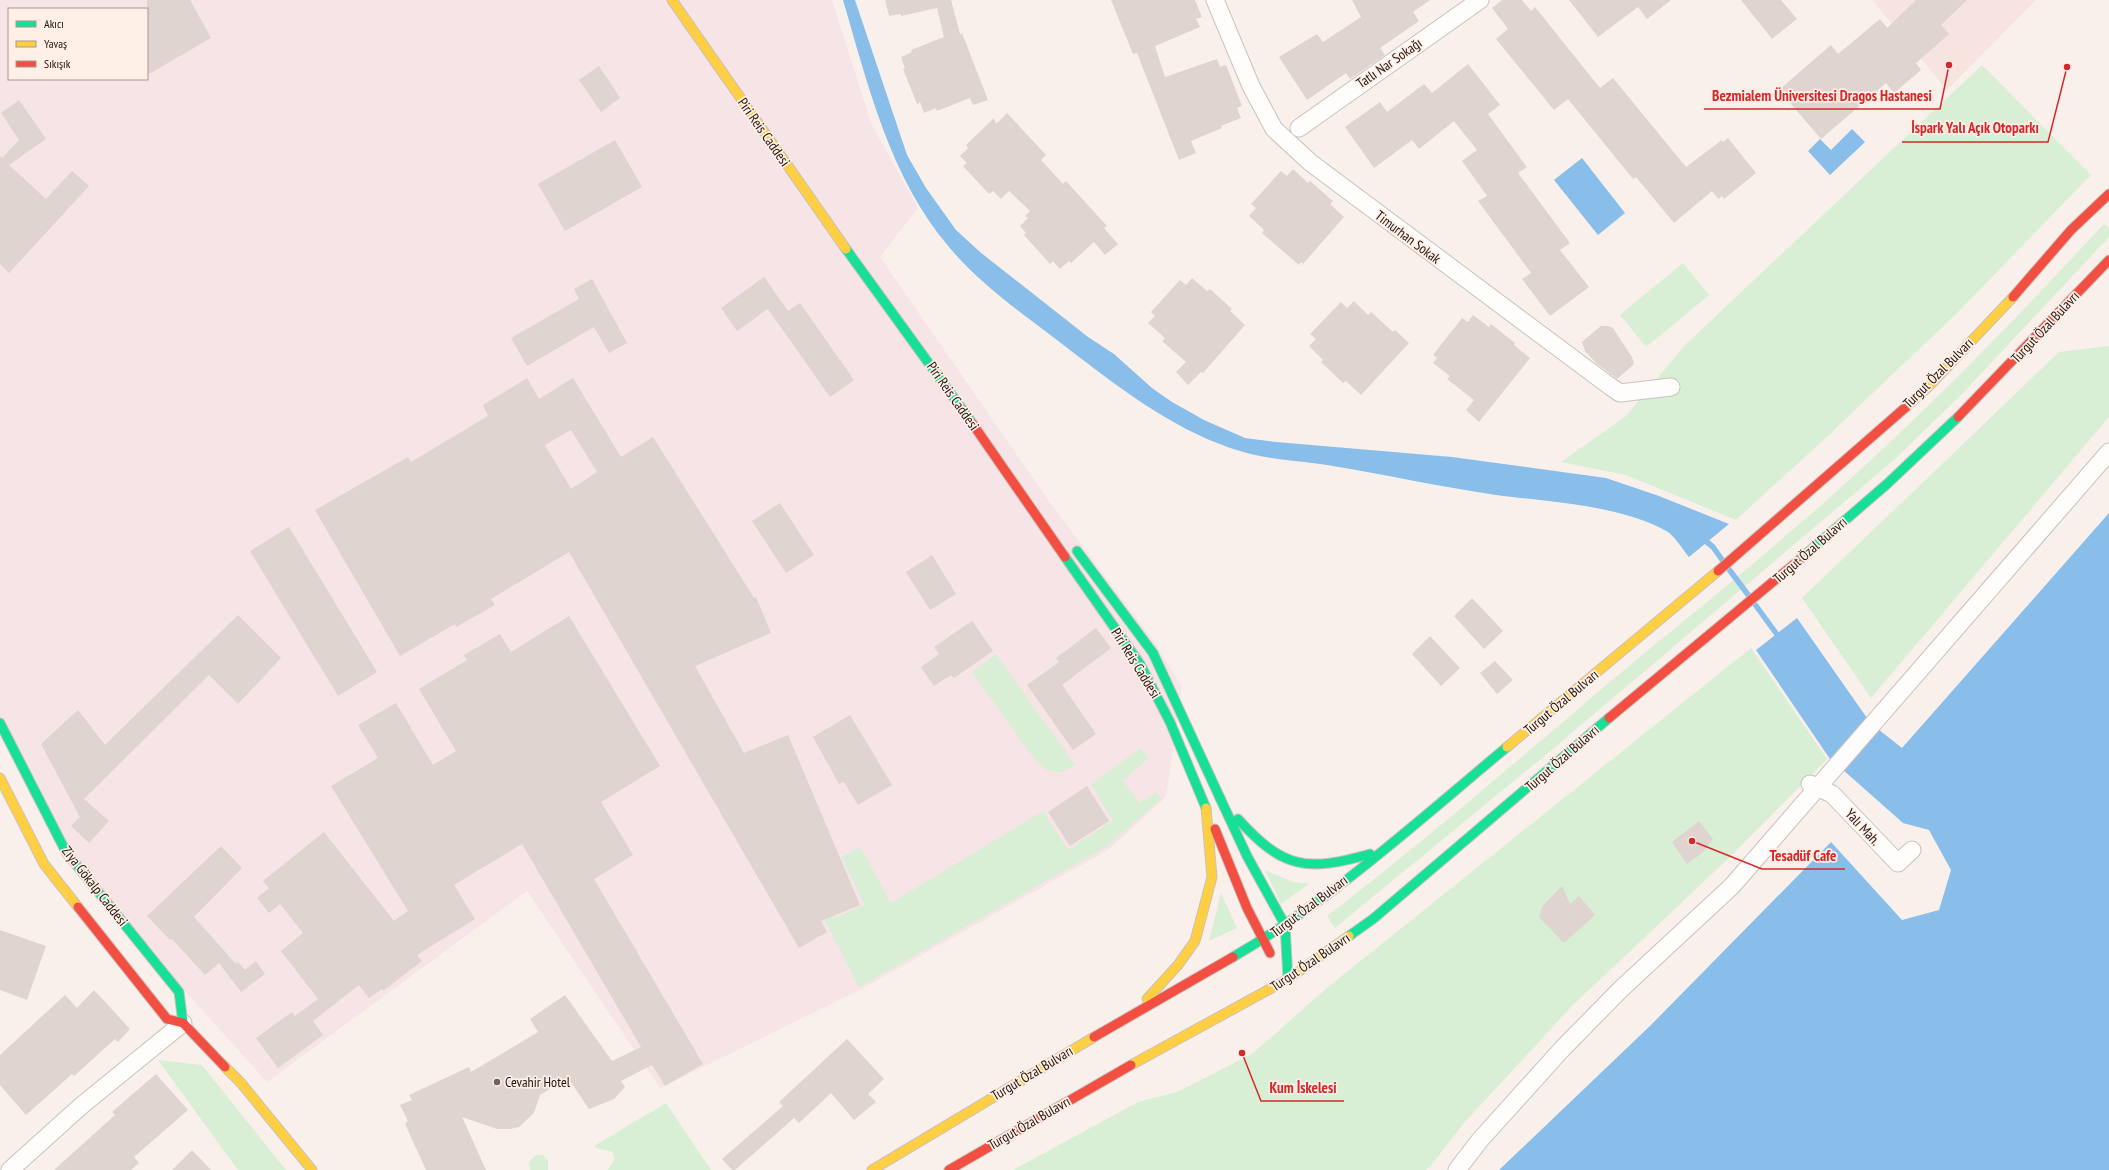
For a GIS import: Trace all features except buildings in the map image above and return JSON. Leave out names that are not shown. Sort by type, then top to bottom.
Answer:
[{"type":"main road","name":"Piri Reis Caddesi","points":[[672,0],[846,249],[922,352],[1140,664],[1170,722],[1262,940],[1288,979]]},
{"type":"main road","name":"Turgut Özal Bulvarı","points":[[872,1170],[1135,1013],[1262,940],[1285,925],[1384,849],[1755,540],[1930,385],[2006,305],[2071,230],[2109,194]]},
{"type":"main road","name":"Turgut Özal Bulavrı","points":[[949,1170],[1162,1047],[1288,979],[1373,918],[1730,616],[1780,577],[1886,484],[1973,403],[2109,260]]},
{"type":"main road","name":"Piri Reis Caddesi","points":[[1069,540],[1152,653],[1247,856],[1285,925]]},
{"type":"main road","name":"Ziya Gökalp Caddesi","points":[[0,723],[66,852],[179,992],[183,1023]]},
{"type":"main road","name":"Ziya Gökalp Caddesi","points":[[0,778],[44,864],[167,1019],[183,1023],[241,1083],[312,1170]]},
{"type":"main road","points":[[1220,798],[1256,840],[1274,854],[1288,860],[1301,864],[1325,865],[1344,862],[1384,849]]},
{"type":"main road","points":[[1135,1013],[1178,965],[1195,941],[1212,877],[1206,808]]},
{"type":"main road","points":[[1285,925],[1288,979]]},
{"type":"street","name":"Timurhan Sokak","points":[[1215,0],[1251,86],[1274,130],[1311,163],[1620,393],[1671,387]]},
{"type":"street","name":"Tatlı Nar Sokağı","points":[[1299,128],[1480,0]]},
{"type":"street","points":[[1457,1170],[1480,1140],[1564,1048],[1622,990],[1732,886],[1814,786],[1836,767],[1877,722],[1894,698],[2109,452]]},
{"type":"street","name":"Yalı Mah.","points":[[1814,786],[1832,794],[1898,863],[1912,850]]},
{"type":"street","points":[[10,1170],[81,1106],[183,1023]]},
{"type":"shaded area","points":[[0,0],[832,0],[871,123],[918,208],[880,257],[1048,500],[1153,640],[1182,687],[1166,797],[1108,850],[860,990],[660,1088],[527,891],[267,1082],[63,856],[0,722]]},
{"type":"shaded area","points":[[1872,0],[2036,0],[1947,90]]},
{"type":"green space","points":[[1982,65],[2091,175],[1957,313],[1830,434],[1736,520],[1626,475],[1561,462],[1626,416],[1684,346]]},
{"type":"green space","points":[[2104,224],[2109,228],[2109,237],[1962,394],[1895,459],[1548,753],[1335,928],[1327,916],[1470,801],[1610,682],[1786,536],[1855,475],[1916,418],[1971,363]]},
{"type":"green space","points":[[1683,263],[1709,295],[1646,347],[1620,315]]},
{"type":"green space","points":[[2109,346],[2109,417],[1871,698],[1802,598],[2059,352]]},
{"type":"green space","points":[[1751,648],[1827,759],[1731,856],[1572,1006],[1464,1123],[1429,1168],[1426,1170],[1013,1170],[1138,1102],[1177,1092],[1252,1054],[1328,987]]},
{"type":"green space","points":[[996,654],[1075,765],[1060,773],[1047,770],[1036,761],[972,672]]},
{"type":"green space","points":[[1141,748],[1148,758],[1123,781],[1140,803],[1156,792],[1161,799],[1106,847],[859,987],[810,892],[818,889],[833,919],[864,905],[842,857],[860,847],[891,903],[1043,811],[1068,850],[1113,820],[1091,784]]},
{"type":"green space","points":[[1265,870],[1293,882],[1309,884],[1281,904]]},
{"type":"green space","points":[[1221,893],[1237,928],[1209,941]]},
{"type":"green space","points":[[158,1060],[202,1065],[286,1170],[238,1170]]},
{"type":"green space","points":[[666,1103],[711,1170],[608,1170],[615,1158],[612,1152],[598,1149],[594,1146]]},
{"type":"green space","points":[[536,1155],[543,1155],[548,1160],[548,1170],[530,1170],[529,1162]]},
{"type":"water","points":[[843,0],[855,0],[907,155],[926,188],[956,230],[980,252],[1088,337],[1114,354],[1152,388],[1172,402],[1204,420],[1245,438],[1452,457],[1606,478],[1659,496],[1729,524],[1689,557],[1668,532],[1650,523],[1607,510],[1475,492],[1333,466],[1251,454],[1197,434],[1156,412],[1098,371],[1011,305],[963,263],[949,247],[929,220],[911,191],[896,161],[883,130],[872,97]]},
{"type":"water","points":[[1852,129],[1865,142],[1830,175],[1808,151],[1820,139],[1831,150]]},
{"type":"water","points":[[1582,158],[1625,213],[1598,235],[1554,180]]},
{"type":"water","points":[[2109,513],[2109,1170],[1499,1170],[1651,1025],[1831,842],[1902,920],[1939,910],[1951,870],[1929,830],[1903,823],[1842,769],[1878,729],[1902,748]]},
{"type":"water","points":[[1797,618],[1867,718],[1830,759],[1756,650]]},
{"type":"waterway","points":[[1702,538],[1713,547],[1723,561]]},
{"type":"waterway","points":[[1728,568],[1749,596]]},
{"type":"waterway","points":[[1754,603],[1781,640]]},
{"type":"traffic: fast","points":[[846,249],[972,423]]},
{"type":"traffic: fast","points":[[1798,561],[1887,484],[1958,417]]},
{"type":"traffic: fast","points":[[1077,551],[1153,653],[1220,798]]},
{"type":"traffic: fast","points":[[1065,557],[1140,664],[1170,722],[1206,808]]},
{"type":"traffic: fast","points":[[1349,936],[1373,919],[1609,718]]},
{"type":"traffic: fast","points":[[0,723],[66,852],[179,992],[183,1023]]},
{"type":"traffic: fast","points":[[1233,957],[1270,935],[1340,885],[1507,747]]},
{"type":"traffic: fast","points":[[1220,798],[1247,856],[1285,925],[1288,979]]},
{"type":"traffic: fast","points":[[1238,819],[1254,836],[1269,848],[1283,857],[1297,862],[1312,864],[1329,863],[1370,854]]},
{"type":"traffic: slow","points":[[672,0],[846,249]]},
{"type":"traffic: slow","points":[[1906,407],[1930,385],[2013,297]]},
{"type":"traffic: slow","points":[[1507,747],[1718,571]]},
{"type":"traffic: slow","points":[[0,778],[44,864],[78,907]]},
{"type":"traffic: slow","points":[[1147,999],[1178,965],[1195,941],[1212,877],[1206,808]]},
{"type":"traffic: slow","points":[[1131,1065],[1288,979],[1349,936]]},
{"type":"traffic: slow","points":[[872,1170],[1094,1037]]},
{"type":"traffic: slow","points":[[225,1067],[241,1083],[312,1170]]},
{"type":"traffic: jam","points":[[2013,297],[2071,230],[2109,194]]},
{"type":"traffic: jam","points":[[1958,417],[2109,260]]},
{"type":"traffic: jam","points":[[1718,571],[1906,407]]},
{"type":"traffic: jam","points":[[972,423],[1065,557]]},
{"type":"traffic: jam","points":[[1609,718],[1798,561]]},
{"type":"traffic: jam","points":[[1215,829],[1247,908],[1270,953]]},
{"type":"traffic: jam","points":[[78,907],[167,1019],[183,1023],[225,1067]]},
{"type":"traffic: jam","points":[[1094,1037],[1233,957]]},
{"type":"traffic: jam","points":[[949,1170],[1131,1065]]},
{"type":"place","name":"Bezmialem Üniversitesi Dragos Hastanesi","points":[[1949,65]]},
{"type":"place","name":"İspark Yalı Açık Otoparkı","points":[[2067,67]]},
{"type":"place","name":"Tesadüf Cafe","points":[[1692,841]]},
{"type":"place","name":"Kum İskelesi","points":[[1242,1053]]},
{"type":"place","name":"Cevahir Hotel","points":[[497,1082]]}]
